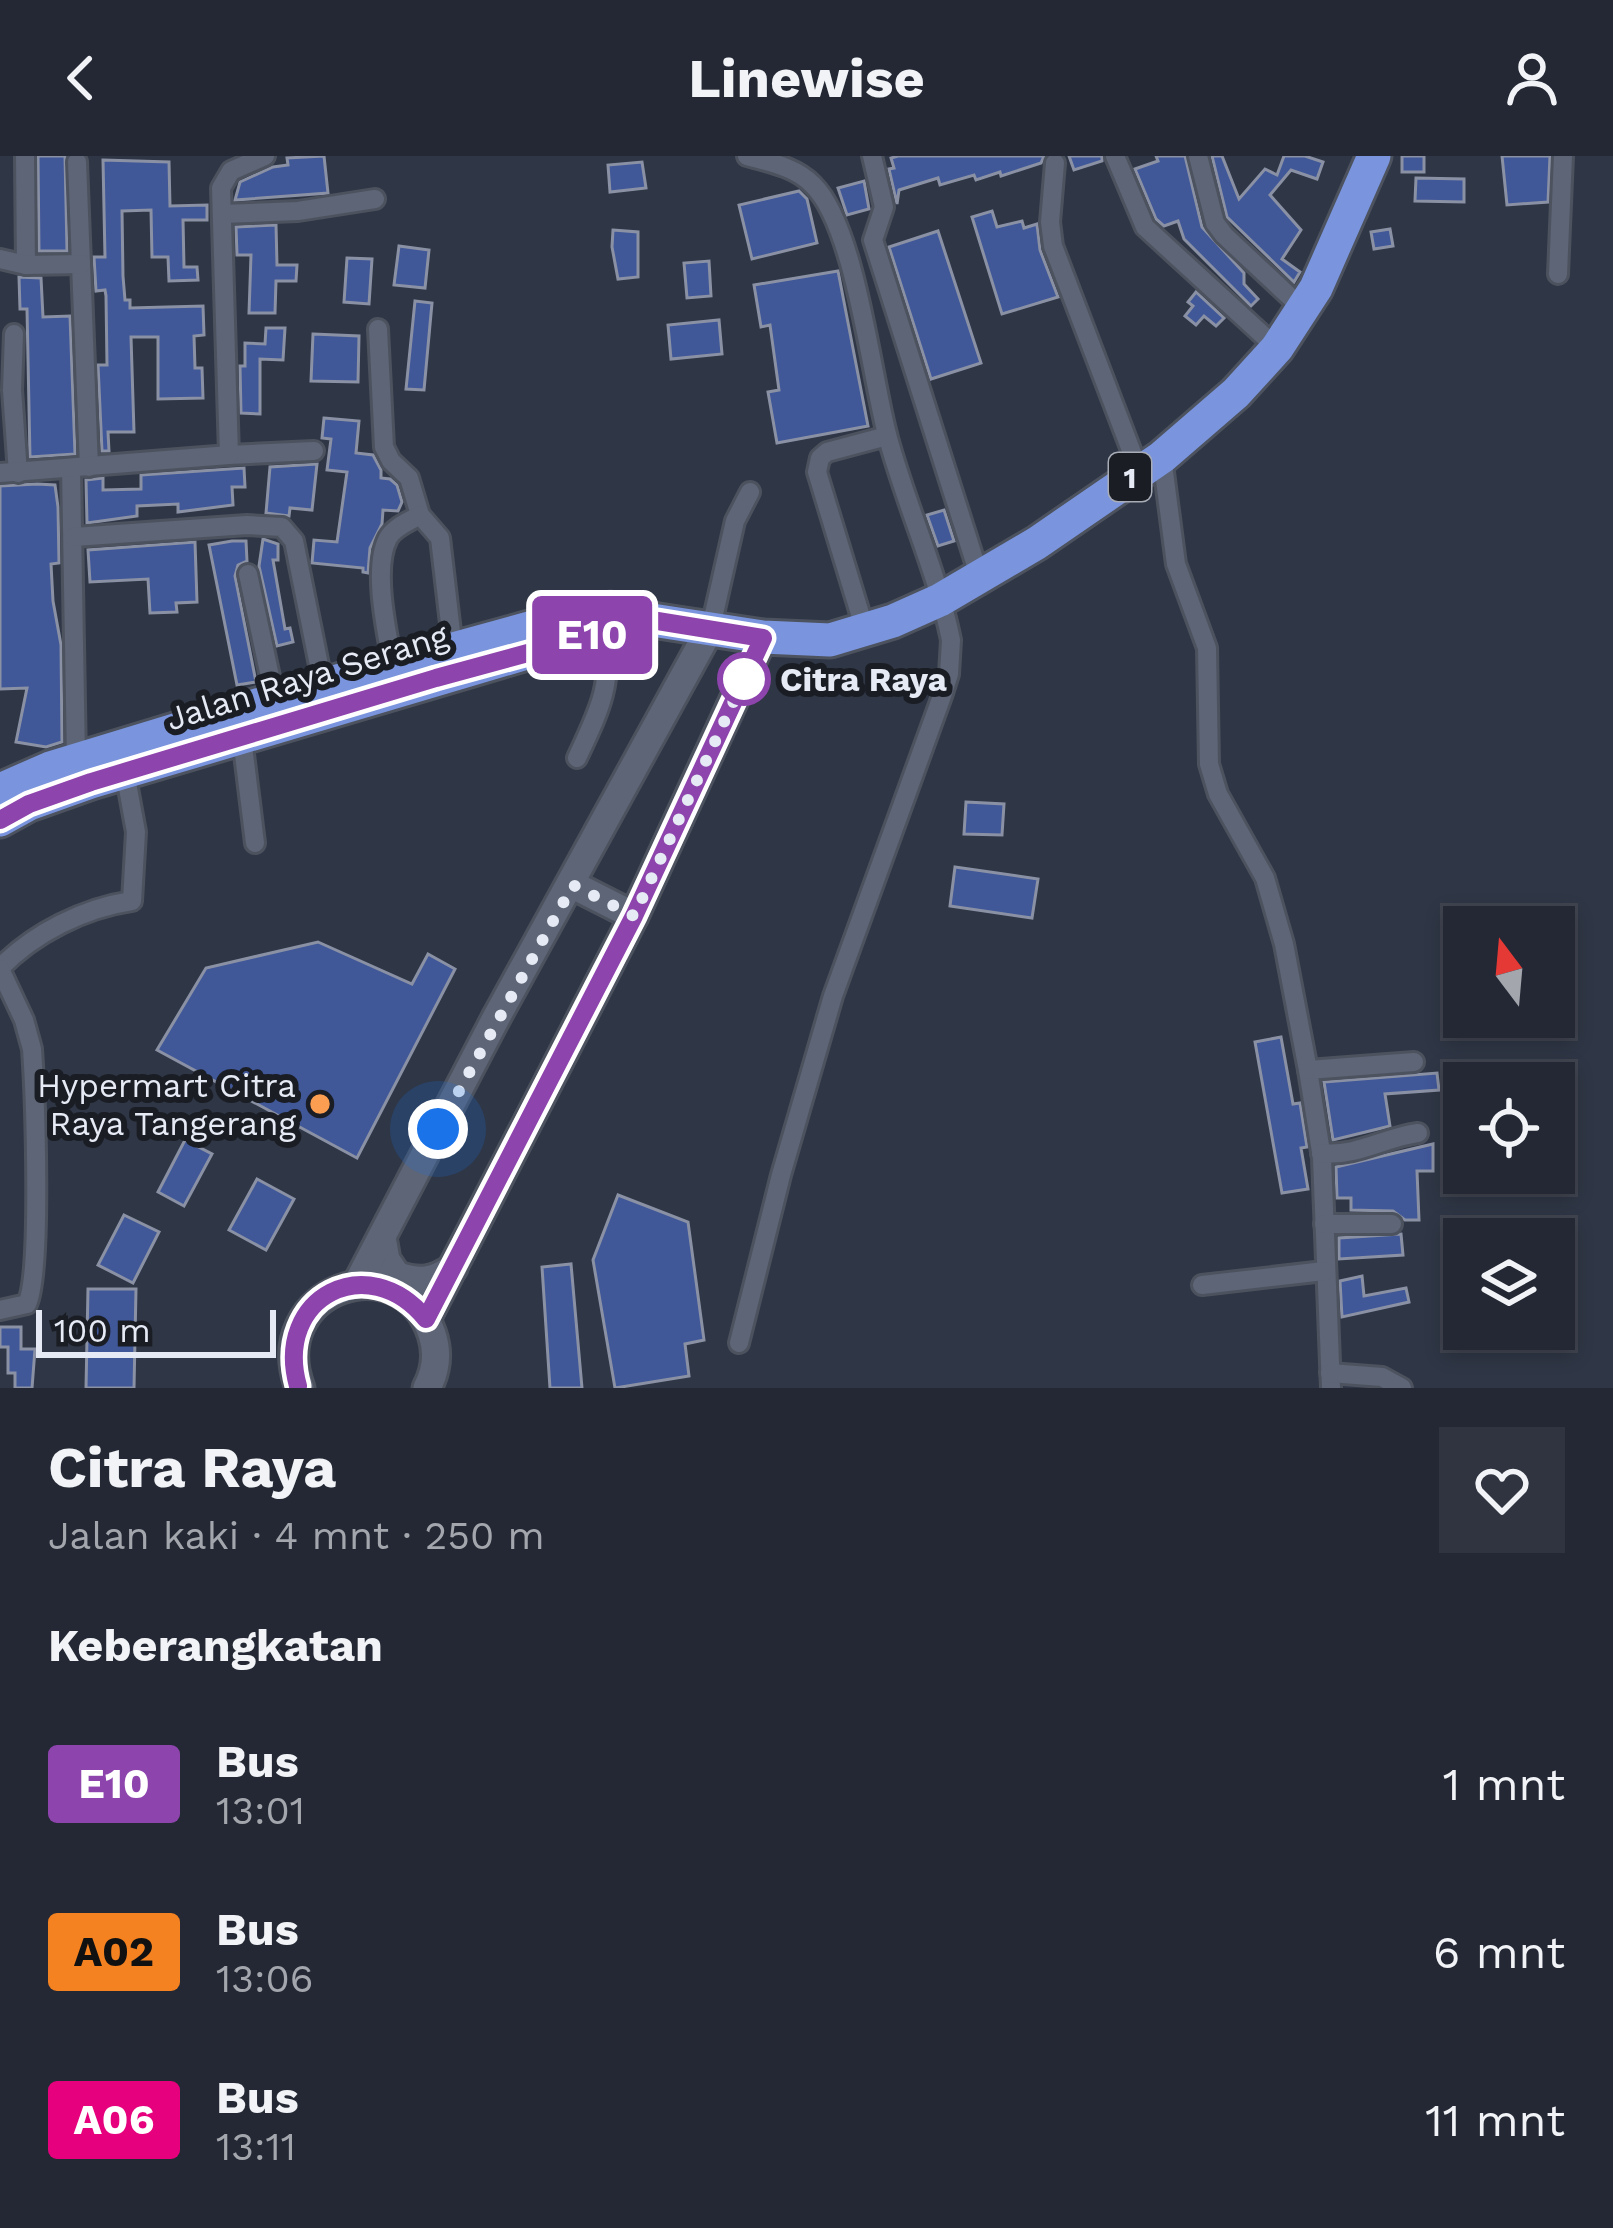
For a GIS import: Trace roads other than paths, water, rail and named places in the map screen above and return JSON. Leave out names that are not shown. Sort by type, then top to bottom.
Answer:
[{"type":"highway","name":"Jalan Raya Serang","points":[[0,790],[76,760],[322,685],[610,610],[763,638],[830,640],[940,600],[1150,464],[1236,393],[1304,310],[1374,156]]},
{"type":"highway","name":"Jalan Raya Serang","points":[[0,820],[41,799],[124,772],[605,632],[639,618]]},
{"type":"main road","points":[[356,1284],[711,627]]},
{"type":"main road","points":[[426,1319],[634,916],[763,638]]},
{"type":"main road","points":[[573,885],[634,916]]},
{"type":"main road","points":[[382,1237],[386,1260],[397,1276],[436,1281],[453,1268]]},
{"type":"main road","points":[[300,1388],[292,1364],[301,1321],[334,1290],[356,1284],[396,1292],[426,1319],[434,1339],[431,1386]]},
{"type":"street","points":[[25,156],[26,265]]},
{"type":"street","points":[[229,455],[223,179],[265,156]]},
{"type":"street","points":[[739,1343],[833,996],[949,674],[951,640],[887,436],[851,266],[824,201],[815,186],[795,172],[747,156]]},
{"type":"street","points":[[872,156],[884,207],[873,240],[980,578]]},
{"type":"street","points":[[1115,156],[1144,227],[1277,348]]},
{"type":"street","points":[[1198,156],[1215,223],[1223,235],[1304,310]]},
{"type":"street","points":[[1558,274],[1563,156]]},
{"type":"street","points":[[76,760],[74,537],[80,468],[81,264],[77,162]]},
{"type":"street","points":[[1054,163],[1053,246],[1150,464],[1176,564],[1208,648],[1209,764],[1218,794],[1265,878],[1284,944],[1321,1153],[1330,1380],[1382,1377],[1402,1388]]},
{"type":"street","points":[[222,214],[298,211],[375,199]]},
{"type":"street","points":[[0,259],[26,265],[81,264]]},
{"type":"street","points":[[378,328],[384,447],[410,478],[420,515],[440,538],[453,649]]},
{"type":"street","points":[[14,334],[9,473],[314,451]]},
{"type":"street","points":[[866,630],[818,472],[820,458],[827,452],[887,436]]},
{"type":"street","points":[[711,627],[735,520],[750,492]]},
{"type":"street","points":[[393,666],[383,600],[385,550],[393,532],[420,515]]},
{"type":"street","points":[[74,537],[247,525],[282,527],[294,542],[322,685]]},
{"type":"street","points":[[248,574],[275,700]]},
{"type":"street","points":[[577,758],[604,700],[610,672],[605,632]]},
{"type":"street","points":[[242,738],[255,843]]},
{"type":"street","points":[[0,1310],[27,1304],[34,1290],[35,1256],[32,1049],[0,969],[76,916],[132,902],[136,832],[124,772]]},
{"type":"street","points":[[1308,1070],[1414,1062]]},
{"type":"street","points":[[1321,1153],[1373,1148],[1396,1136],[1418,1133]]},
{"type":"street","points":[[1324,1224],[1391,1224]]},
{"type":"street","points":[[1202,1286],[1324,1271]]},
{"type":"place","name":"Citra Raya","points":[[744,679]]},
{"type":"place","name":"Hypermart Citra Raya Tangerang","points":[[320,1104]]}]
